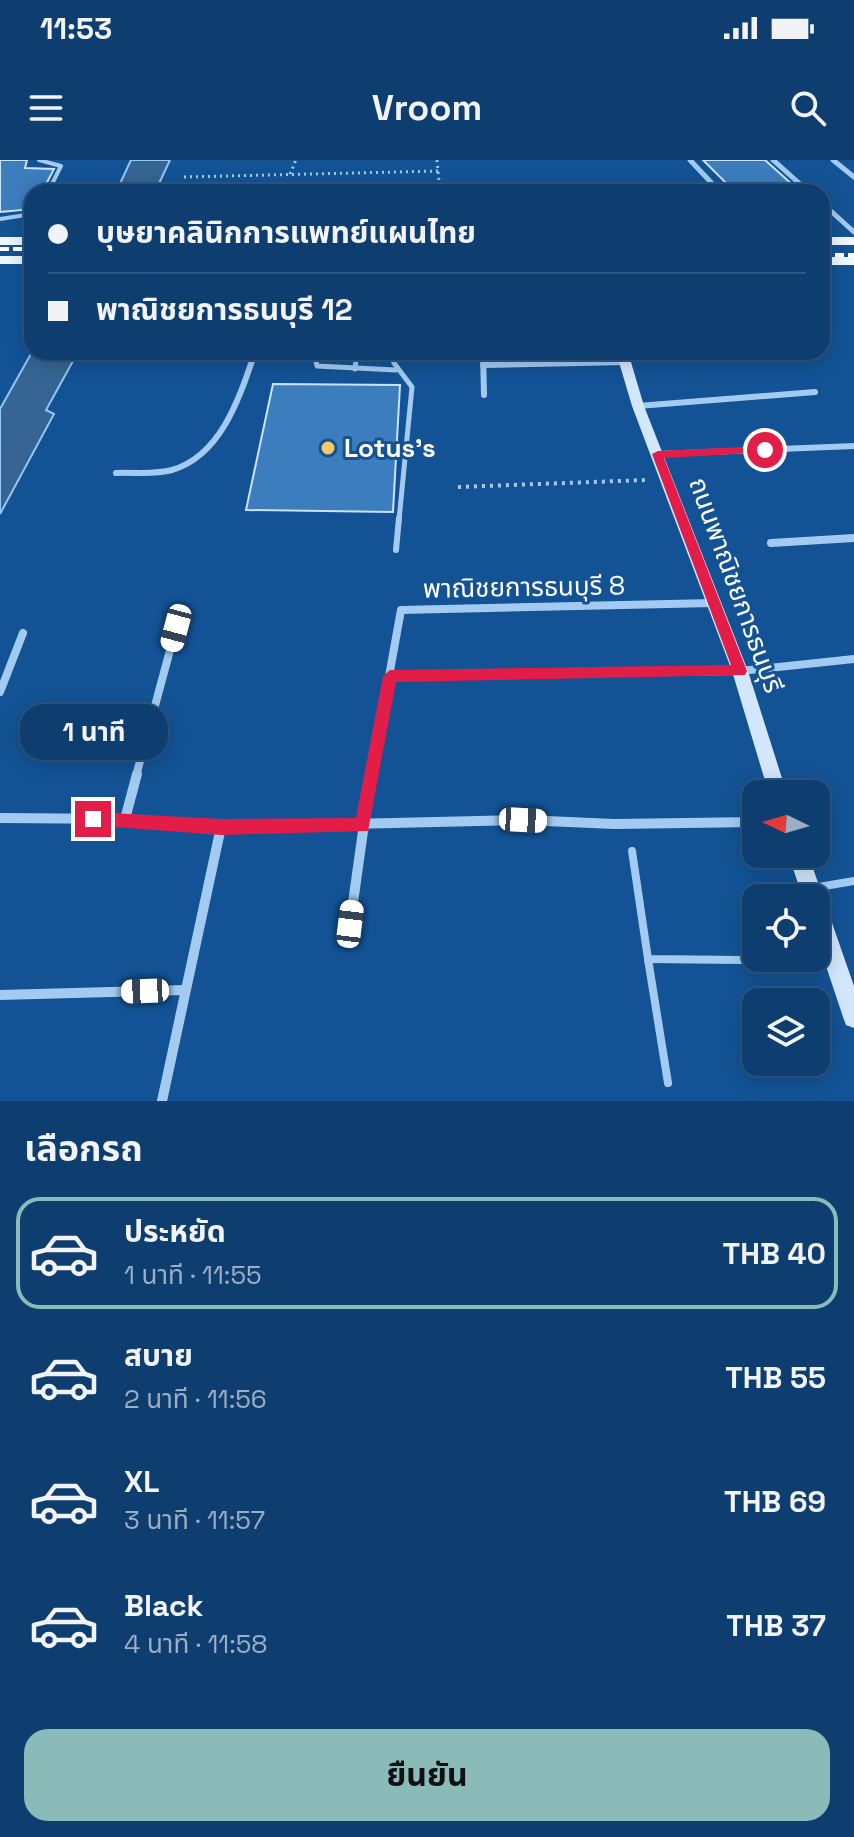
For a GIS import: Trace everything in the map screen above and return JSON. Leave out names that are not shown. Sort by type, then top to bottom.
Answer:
[{"type":"main road","points":[[0,241],[24,241]]},
{"type":"main road","points":[[830,241],[854,241]]},
{"type":"main road","points":[[0,260],[24,260]]},
{"type":"main road","points":[[830,261],[854,261]]},
{"type":"main road","name":"ถนนพาณิชยการธนบุรี","points":[[625,360],[638,406],[740,671],[774,780]]},
{"type":"main road","points":[[830,946],[854,1017]]},
{"type":"street","points":[[690,160],[712,184]]},
{"type":"street","points":[[773,160],[801,184]]},
{"type":"street","points":[[833,160],[854,177]]},
{"type":"street","points":[[830,210],[854,232]]},
{"type":"street","points":[[116,473],[171,470],[187,465],[230,422],[252,360]]},
{"type":"street","points":[[483,360],[484,395]]},
{"type":"street","points":[[483,365],[571,360]]},
{"type":"street","points":[[638,406],[815,392]]},
{"type":"street","points":[[658,454],[854,446]]},
{"type":"street","points":[[771,543],[854,538]]},
{"type":"street","name":"พาณิชยการธนบุรี 8","points":[[390,676],[401,610],[715,603]]},
{"type":"street","points":[[125,819],[176,628]]},
{"type":"street","points":[[0,692],[23,633]]},
{"type":"street","points":[[350,924],[362,826],[390,676],[740,671],[854,659]]},
{"type":"street","points":[[0,818],[125,819],[221,827],[523,820],[614,824],[742,822]]},
{"type":"street","points":[[162,1101],[221,827]]},
{"type":"street","points":[[0,995],[185,990]]},
{"type":"lane","points":[[39,160],[61,166],[52,184]]},
{"type":"lane","points":[[0,219],[24,215]]},
{"type":"lane","points":[[316,360],[317,366],[396,370]]},
{"type":"lane","points":[[355,369],[356,360]]},
{"type":"lane","points":[[393,360],[396,370],[410,381],[412,387],[396,550]]},
{"type":"lane","points":[[632,851],[668,1083]]},
{"type":"lane","points":[[830,890],[854,881]]},
{"type":"lane","points":[[648,959],[835,961]]},
{"type":"path","points":[[290,174],[296,160]]},
{"type":"path","points":[[437,160],[439,184]]},
{"type":"path","points":[[184,177],[438,171]]},
{"type":"path","points":[[458,487],[667,479]]},
{"type":"water","points":[[131,160],[170,160],[159,184],[120,184]]},
{"type":"water","points":[[28,360],[74,360],[46,410],[54,414],[0,514],[0,409]]},
{"type":"building","points":[[0,160],[27,160],[25,168],[54,169],[46,184],[24,184],[24,210],[0,212]]},
{"type":"building","points":[[703,160],[765,160],[792,184],[727,184]]},
{"type":"building","name":"Lotus's","points":[[273,384],[400,385],[393,512],[246,510]]},
{"type":"railway","points":[[0,249],[24,249]]},
{"type":"railway","points":[[830,255],[854,255]]},
{"type":"place","name":"Lotus's","points":[[328,448]]},
{"type":"route","points":[[93,819],[221,827],[362,826],[390,676],[740,671],[658,454],[765,450]]}]
